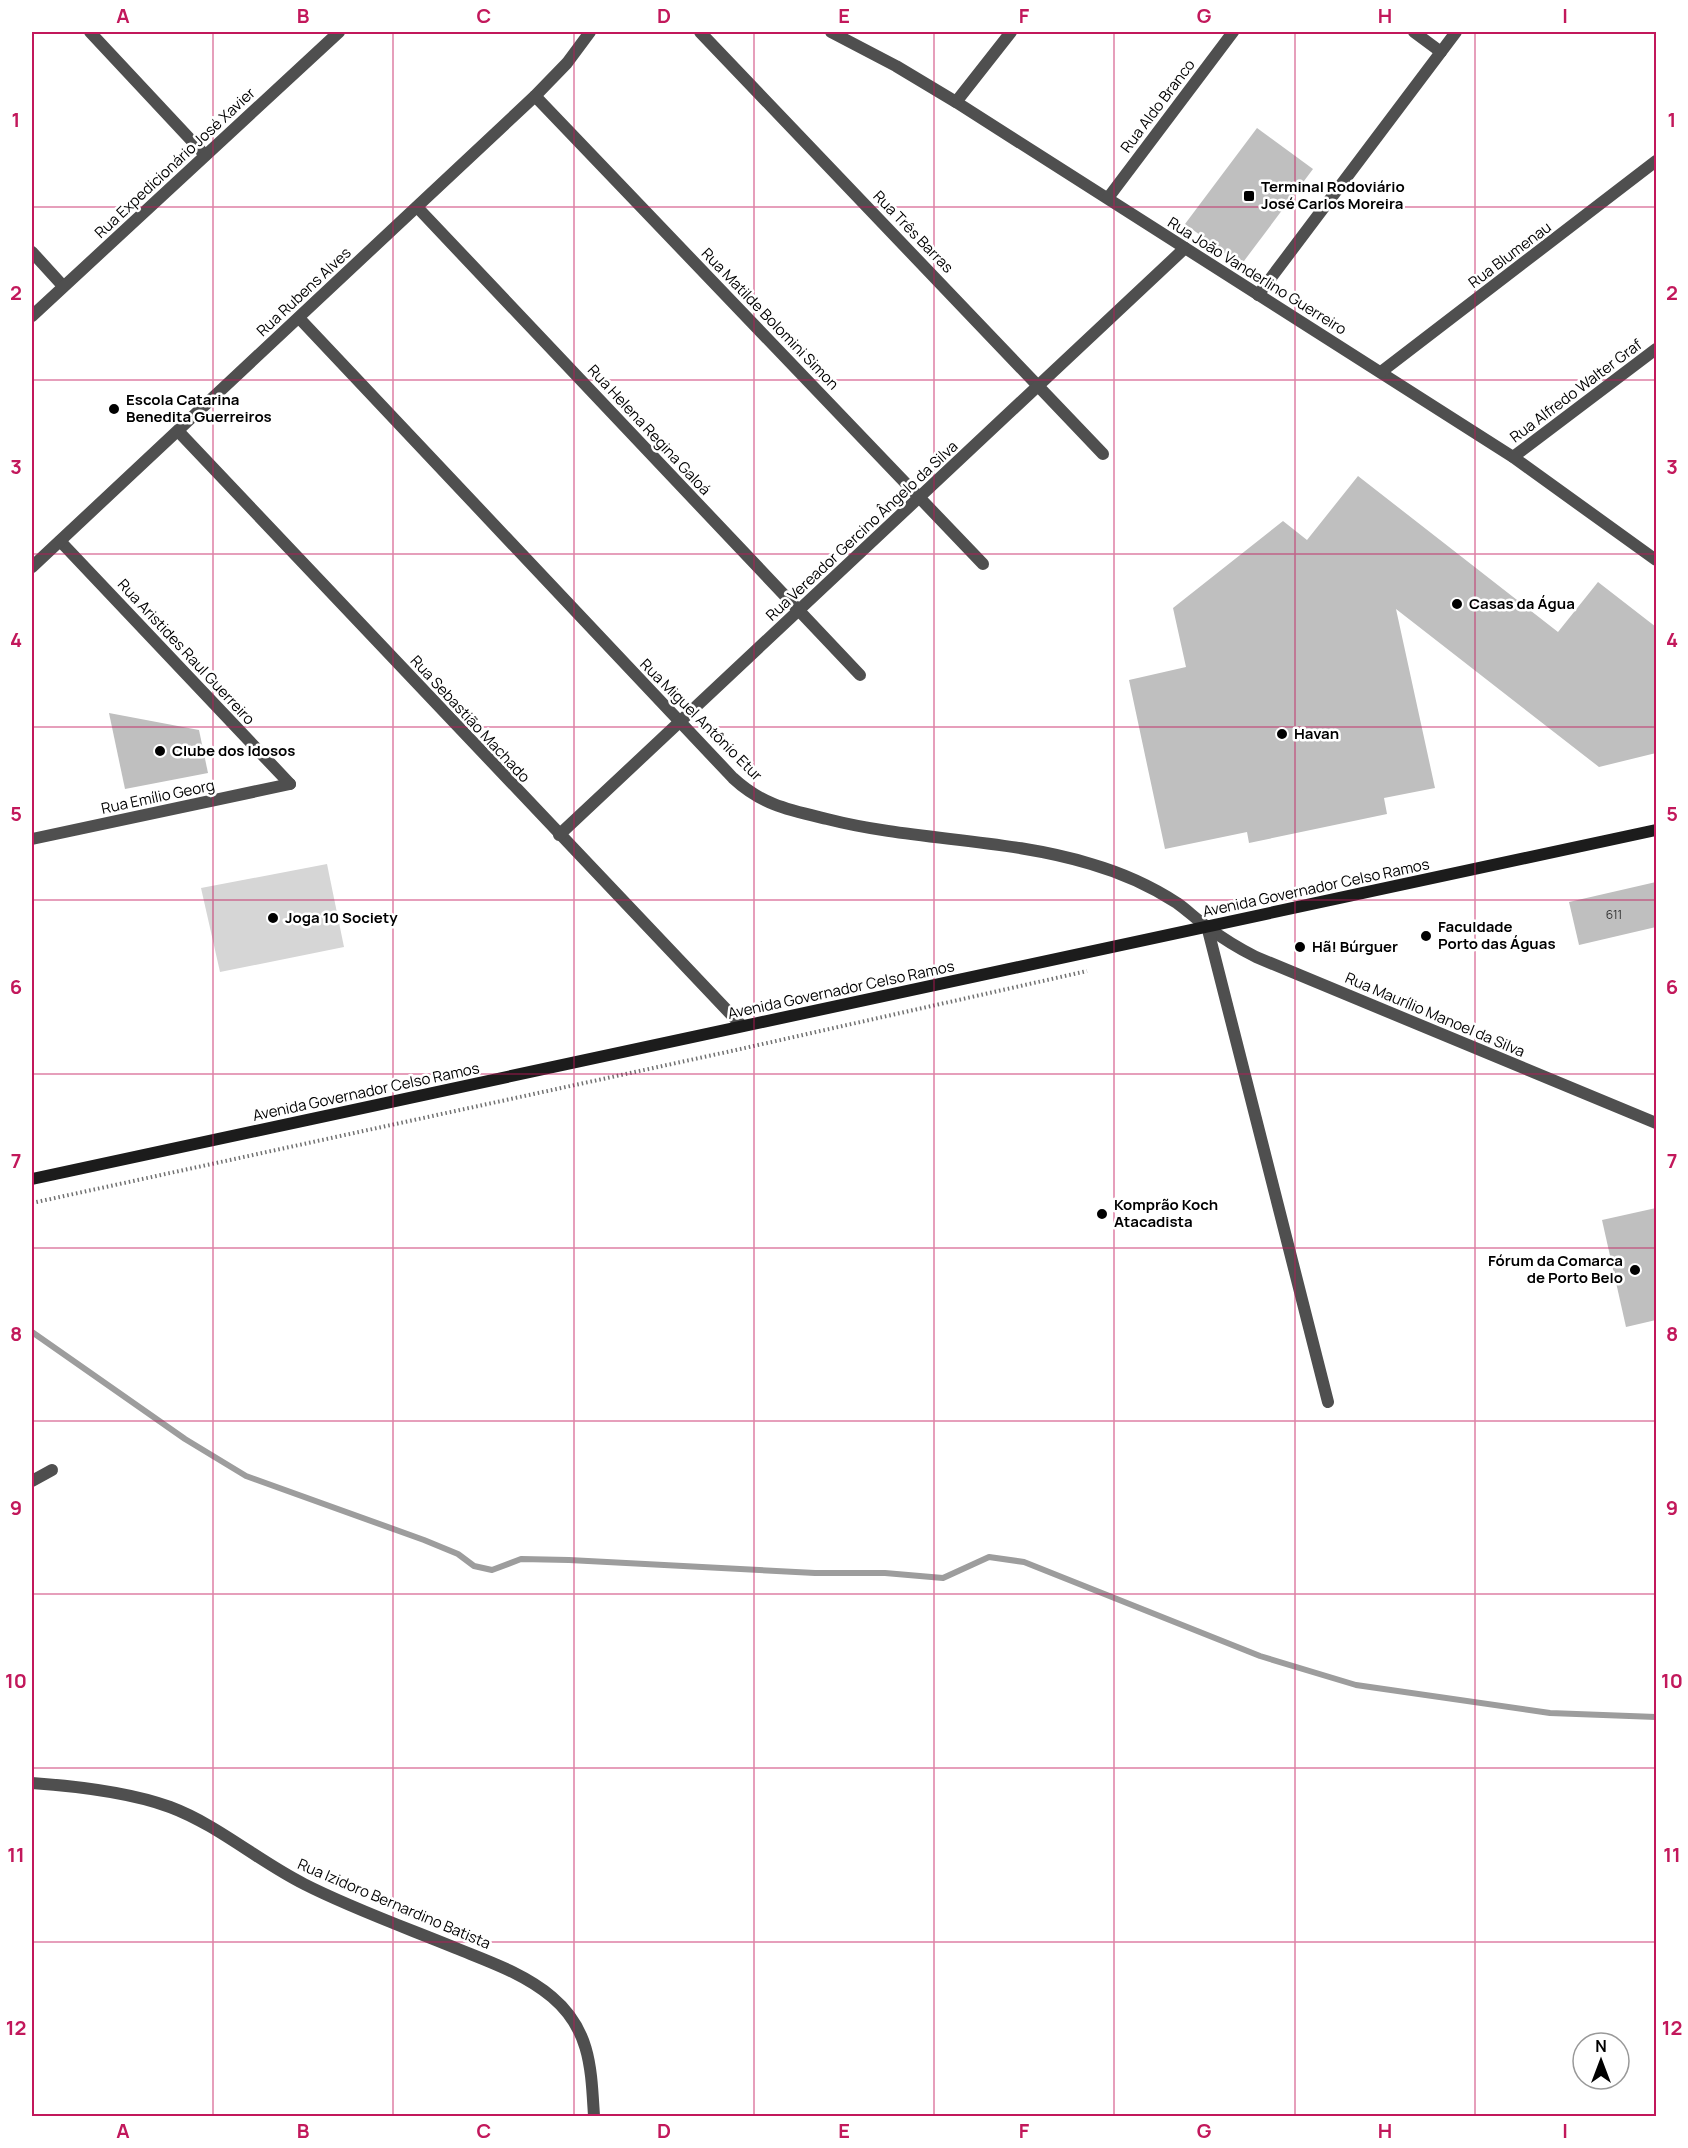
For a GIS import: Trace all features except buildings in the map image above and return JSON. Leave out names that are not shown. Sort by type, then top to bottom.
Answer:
[{"type":"main road","name":"Avenida Governador Celso Ramos","points":[[32,1179],[1656,830]]},
{"type":"street","points":[[90,32],[205,155]]},
{"type":"street","name":"Rua Expedicionário José Xavier","points":[[32,316],[339,32]]},
{"type":"street","name":"Rua Rubens Alves","points":[[33,564],[535,96],[567,63],[590,32]]},
{"type":"street","name":"Rua Três Barras","points":[[700,32],[1103,454]]},
{"type":"street","name":"Rua João Vanderlino Guerreiro","points":[[831,32],[887,61],[956,102],[1381,372],[1513,457],[1655,557]]},
{"type":"street","points":[[956,102],[1011,32]]},
{"type":"street","name":"Rua Aldo Branco","points":[[1107,198],[1233,32]]},
{"type":"street","points":[[1414,32],[1441,52]]},
{"type":"street","points":[[1258,295],[1456,32]]},
{"type":"street","name":"Rua Matilde Bolomini Simon","points":[[535,96],[983,564]]},
{"type":"street","name":"Rua Blumenau","points":[[1381,372],[1656,161]]},
{"type":"street","name":"Rua Helena Regina Galoá","points":[[417,207],[860,675]]},
{"type":"street","name":"Rua Vereador Gercino Ângelo da Silva","points":[[559,835],[1185,248]]},
{"type":"street","points":[[32,252],[63,286]]},
{"type":"street","name":"Rua Miguel Antônio Etur","points":[[299,318],[679,722],[733,778],[760,799],[780,807],[881,831],[1018,849],[1089,863],[1122,874],[1154,890],[1179,904],[1207,927]]},
{"type":"street","name":"Rua Alfredo Walter Graf","points":[[1513,457],[1656,349]]},
{"type":"street","name":"Rua Sebastião Machado","points":[[178,431],[742,1026]]},
{"type":"street","name":"Rua Aristides Raul Guerreiro","points":[[60,541],[290,784]]},
{"type":"street","name":"Rua Emílio Georg","points":[[32,839],[290,784]]},
{"type":"street","points":[[1207,927],[1328,1402]]},
{"type":"street","name":"Rua Maurílio Manoel da Silva","points":[[1207,927],[1256,957],[1656,1123]]},
{"type":"street","points":[[32,1481],[52,1470]]},
{"type":"street","name":"Rua Izidoro Bernardino Batista","points":[[32,1783],[145,1800],[185,1813],[304,1884],[533,1983],[553,1997],[567,2014],[588,2051],[594,2116]]},
{"type":"path","points":[[32,1203],[1095,969]]},
{"type":"shaded area","name":"Joga 10 Society","points":[[327,864],[344,947],[220,972],[201,888]]},
{"type":"waterway","points":[[32,1332],[185,1439],[246,1476],[424,1540],[458,1554],[474,1566],[492,1570],[521,1559],[569,1560],[815,1573],[885,1573],[943,1578],[989,1557],[1024,1562],[1260,1656],[1356,1685],[1550,1713],[1656,1717]]},
{"type":"place","name":"Terminal Rodoviário José Carlos Moreira","points":[[1249,196]]},
{"type":"place","name":"Escola Catarina Benedita Guerreiros","points":[[114,409]]},
{"type":"place","name":"Casas da Água","points":[[1457,604]]},
{"type":"place","name":"Havan","points":[[1282,734]]},
{"type":"place","name":"Clube dos Idosos","points":[[160,751]]},
{"type":"place","name":"Joga 10 Society","points":[[273,918]]},
{"type":"place","name":"Faculdade Porto das Águas","points":[[1426,936]]},
{"type":"place","name":"Hã! Búrguer","points":[[1300,947]]},
{"type":"place","name":"Komprão Koch Atacadista","points":[[1102,1214]]},
{"type":"place","name":"Fórum da Comarca de Porto Belo","points":[[1635,1270]]}]
